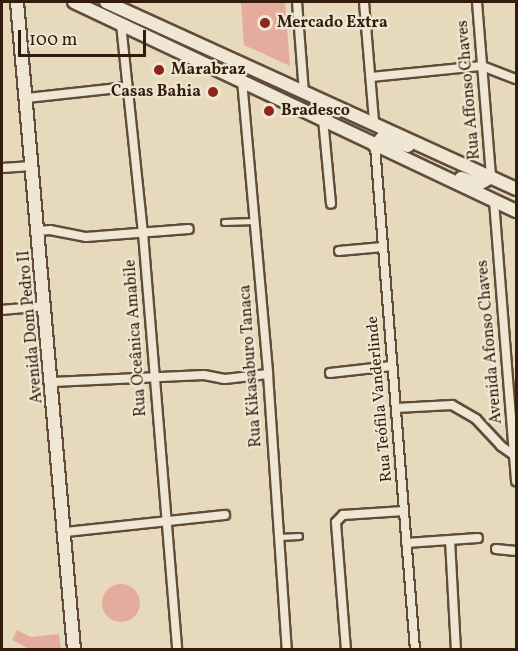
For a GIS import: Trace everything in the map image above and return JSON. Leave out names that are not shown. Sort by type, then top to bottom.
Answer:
[{"type":"main road","name":"Avenida Dom Pedro II","points":[[17,2],[46,306],[74,650]]},
{"type":"main road","points":[[74,2],[516,211]]},
{"type":"main road","points":[[106,2],[119,5],[304,94],[374,122],[516,189]]},
{"type":"main road","points":[[375,146],[379,140],[386,138],[423,152],[432,150]]},
{"type":"main road","points":[[420,166],[444,171],[479,184],[491,177]]},
{"type":"street","points":[[297,2],[304,94]]},
{"type":"street","points":[[364,2],[374,122]]},
{"type":"street","name":"Rua Affonso Chaves","points":[[477,2],[491,177]]},
{"type":"street","name":"Rua Oceânica Amabile","points":[[121,24],[143,233],[153,378],[177,650]]},
{"type":"street","points":[[371,77],[482,66],[516,79]]},
{"type":"street","name":"Rua Kikasaburo Tanaca","points":[[242,80],[268,374],[287,650]]},
{"type":"street","points":[[27,98],[127,87]]},
{"type":"street","points":[[323,119],[331,204]]},
{"type":"street","name":"Rua Teófila Vanderlinde","points":[[375,146],[415,650]]},
{"type":"street","points":[[2,168],[32,166]]},
{"type":"street","name":"Avenida Afonso Chaves","points":[[494,201],[516,481]]},
{"type":"street","points":[[39,231],[50,230],[75,237],[189,229]]},
{"type":"street","points":[[339,251],[383,247]]},
{"type":"street","points":[[2,310],[46,306]]},
{"type":"street","points":[[330,373],[392,366]]},
{"type":"street","points":[[52,382],[204,375],[225,379],[268,374]]},
{"type":"street","points":[[396,408],[452,405],[476,419],[501,446],[514,455]]},
{"type":"street","points":[[346,650],[336,522],[338,518],[404,511]]},
{"type":"street","points":[[65,532],[225,515]]},
{"type":"street","points":[[406,543],[478,538]]},
{"type":"street","points":[[450,540],[456,650]]},
{"type":"street","points":[[496,549],[516,551]]},
{"type":"lane","points":[[225,222],[255,220]]},
{"type":"lane","points":[[279,537],[299,536]]},
{"type":"building","name":"Mercado Extra","points":[[241,2],[285,2],[290,66],[244,45]]},
{"type":"building","points":[[121,584],[134,590],[140,603],[134,616],[121,622],[108,616],[102,603],[108,590]]},
{"type":"building","points":[[17,630],[31,637],[59,634],[61,650],[31,650],[12,640]]},
{"type":"place","name":"Mercado Extra","points":[[265,23]]},
{"type":"place","name":"Marabraz","points":[[159,70]]},
{"type":"place","name":"Casas Bahia","points":[[213,92]]},
{"type":"place","name":"Bradesco","points":[[269,111]]}]
